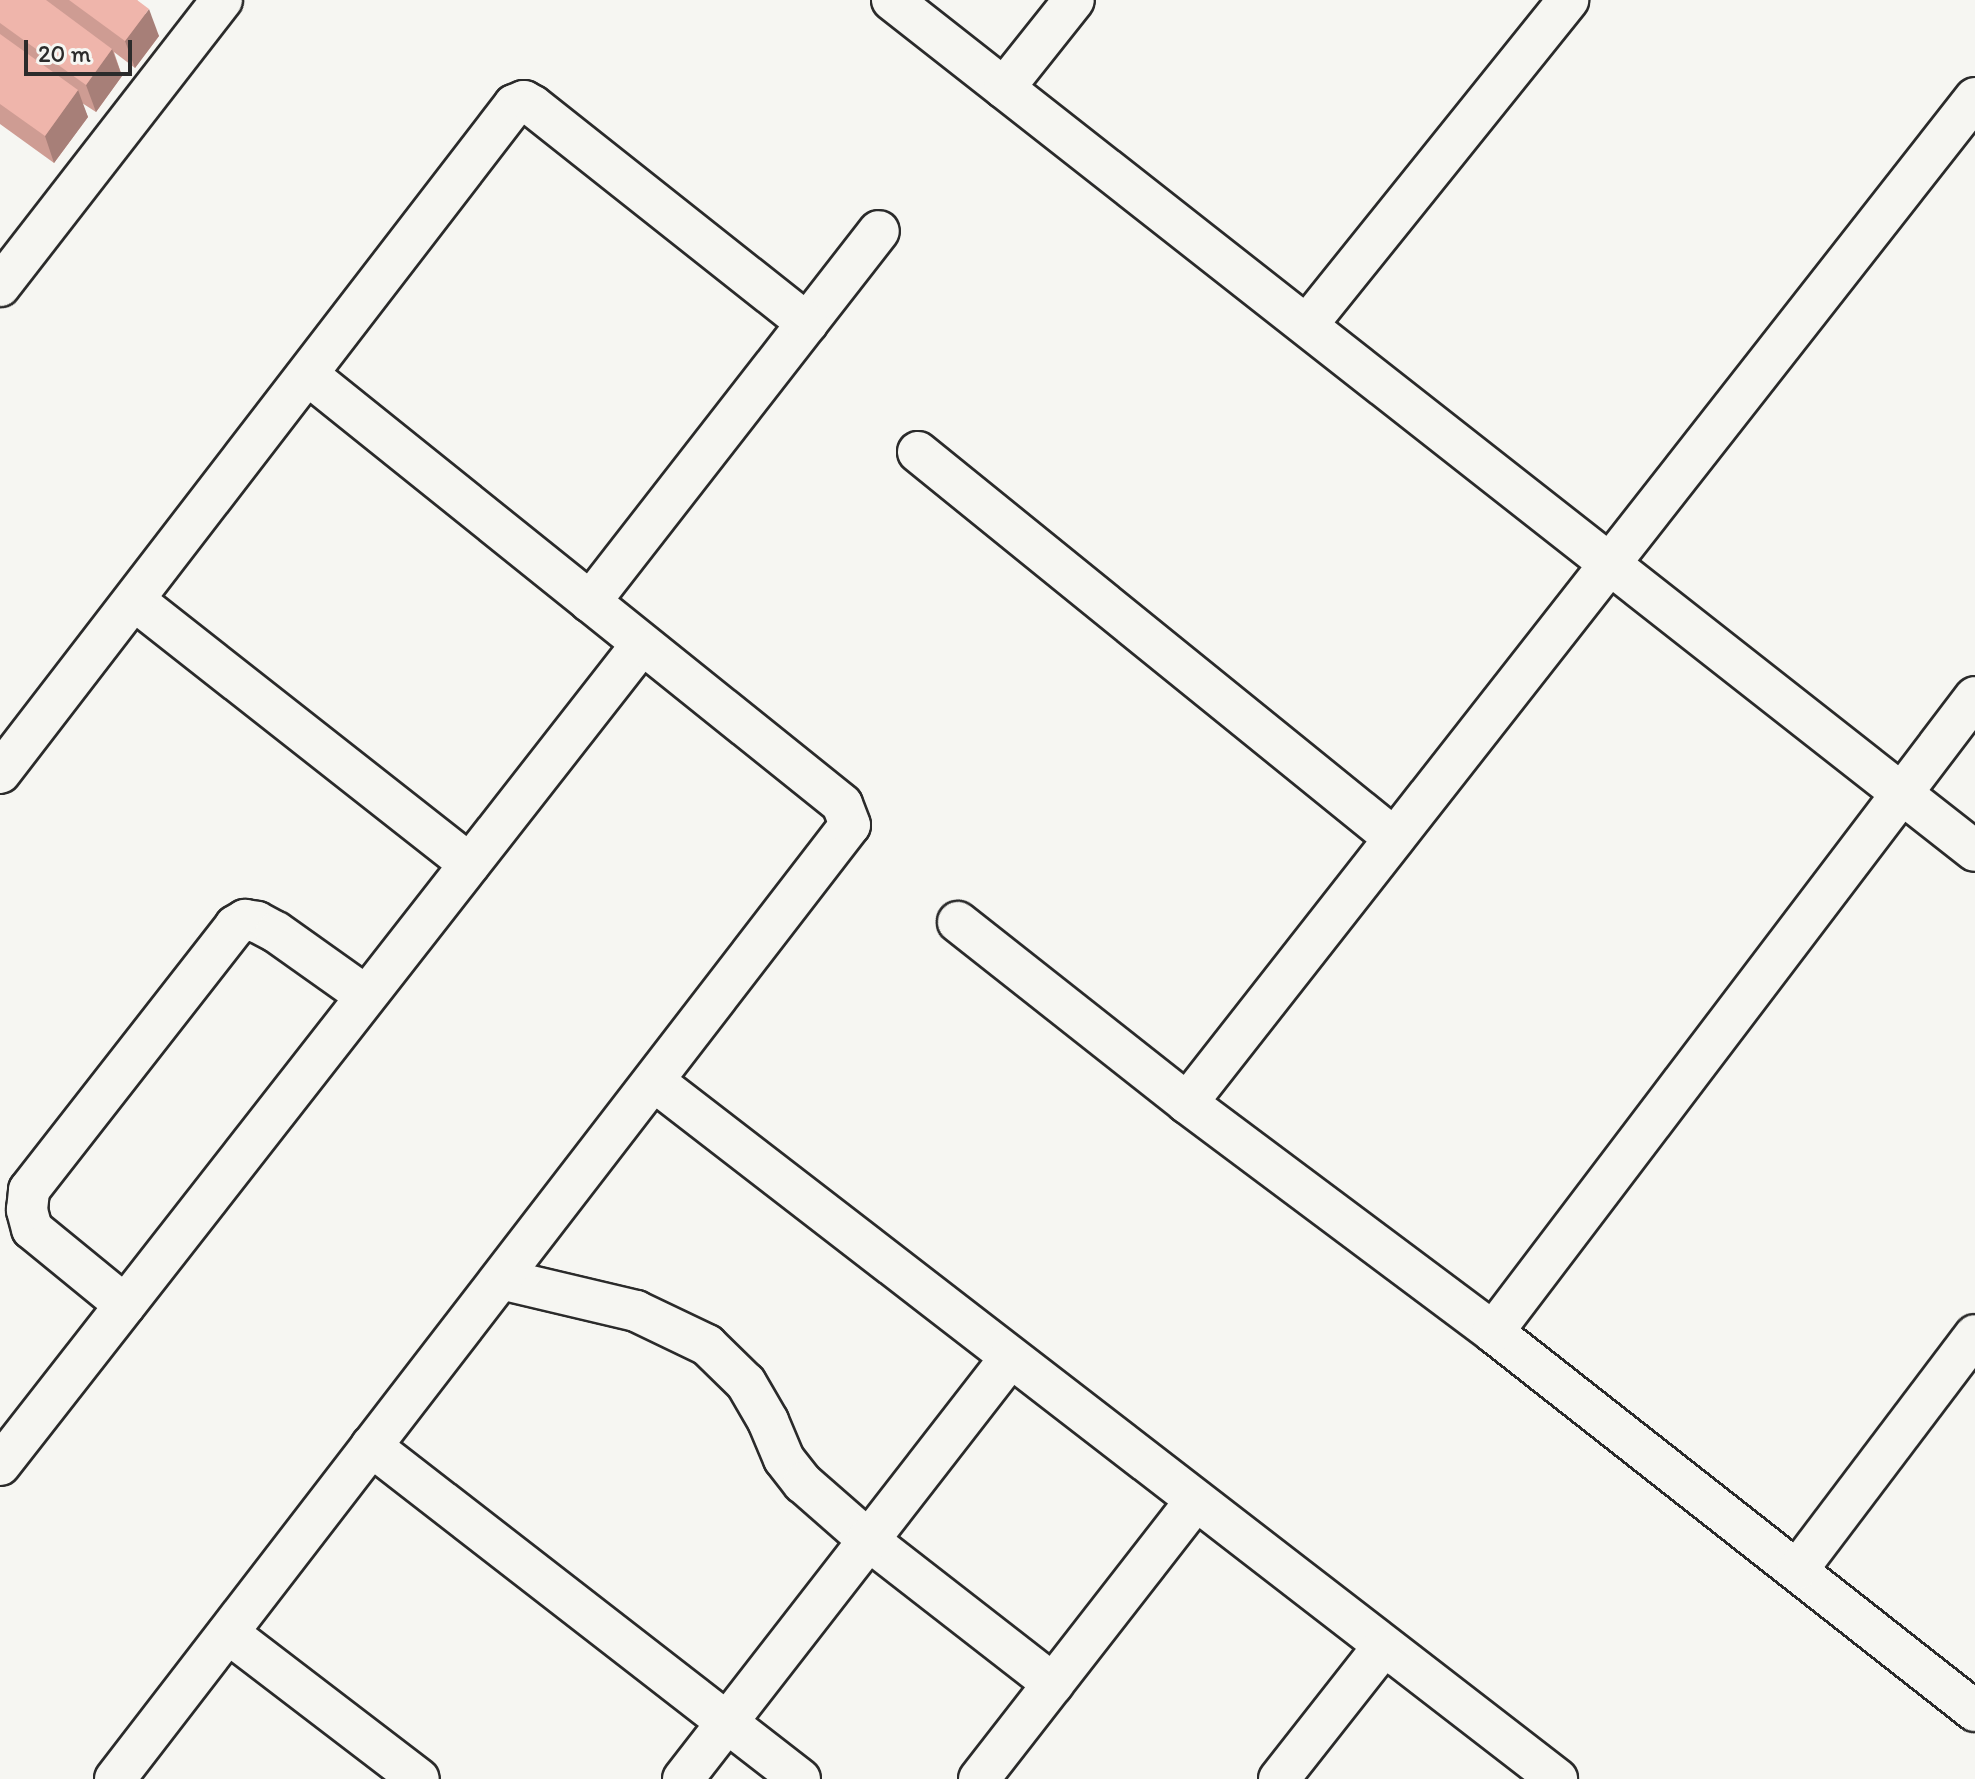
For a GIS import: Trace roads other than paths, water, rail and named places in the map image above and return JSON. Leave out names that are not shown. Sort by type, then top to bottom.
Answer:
[{"type":"street","points":[[0,286],[222,0]]},
{"type":"street","points":[[892,0],[1975,851]]},
{"type":"street","points":[[1004,88],[1074,0]]},
{"type":"street","points":[[1307,325],[1568,0]]},
{"type":"street","points":[[1187,1103],[1975,98]]},
{"type":"street","points":[[0,773],[514,105],[524,101],[807,323]]},
{"type":"street","points":[[590,602],[879,231]]},
{"type":"street","points":[[115,1779],[850,825],[842,804],[308,375]]},
{"type":"street","points":[[918,452],[1394,838]]},
{"type":"street","points":[[134,600],[470,864]]},
{"type":"street","points":[[5,1447],[125,1305],[642,644]]},
{"type":"street","points":[[1493,1332],[1975,697]]},
{"type":"street","points":[[125,1305],[32,1229],[27,1210],[29,1190],[206,963],[235,926],[245,920],[257,922],[366,996]]},
{"type":"street","points":[[958,922],[1187,1103],[1493,1332],[1975,1711]]},
{"type":"street","points":[[655,1082],[1557,1779]]},
{"type":"street","points":[[501,1279],[636,1311],[707,1345],[746,1383],[768,1421],[784,1459],[803,1483],[867,1539],[1053,1684]]},
{"type":"street","points":[[1798,1569],[1975,1335]]},
{"type":"street","points":[[683,1779],[1010,1358]]},
{"type":"street","points":[[371,1446],[800,1779]]},
{"type":"street","points":[[979,1779],[1195,1502]]},
{"type":"street","points":[[228,1633],[419,1779]]},
{"type":"street","points":[[1279,1779],[1383,1647]]}]
